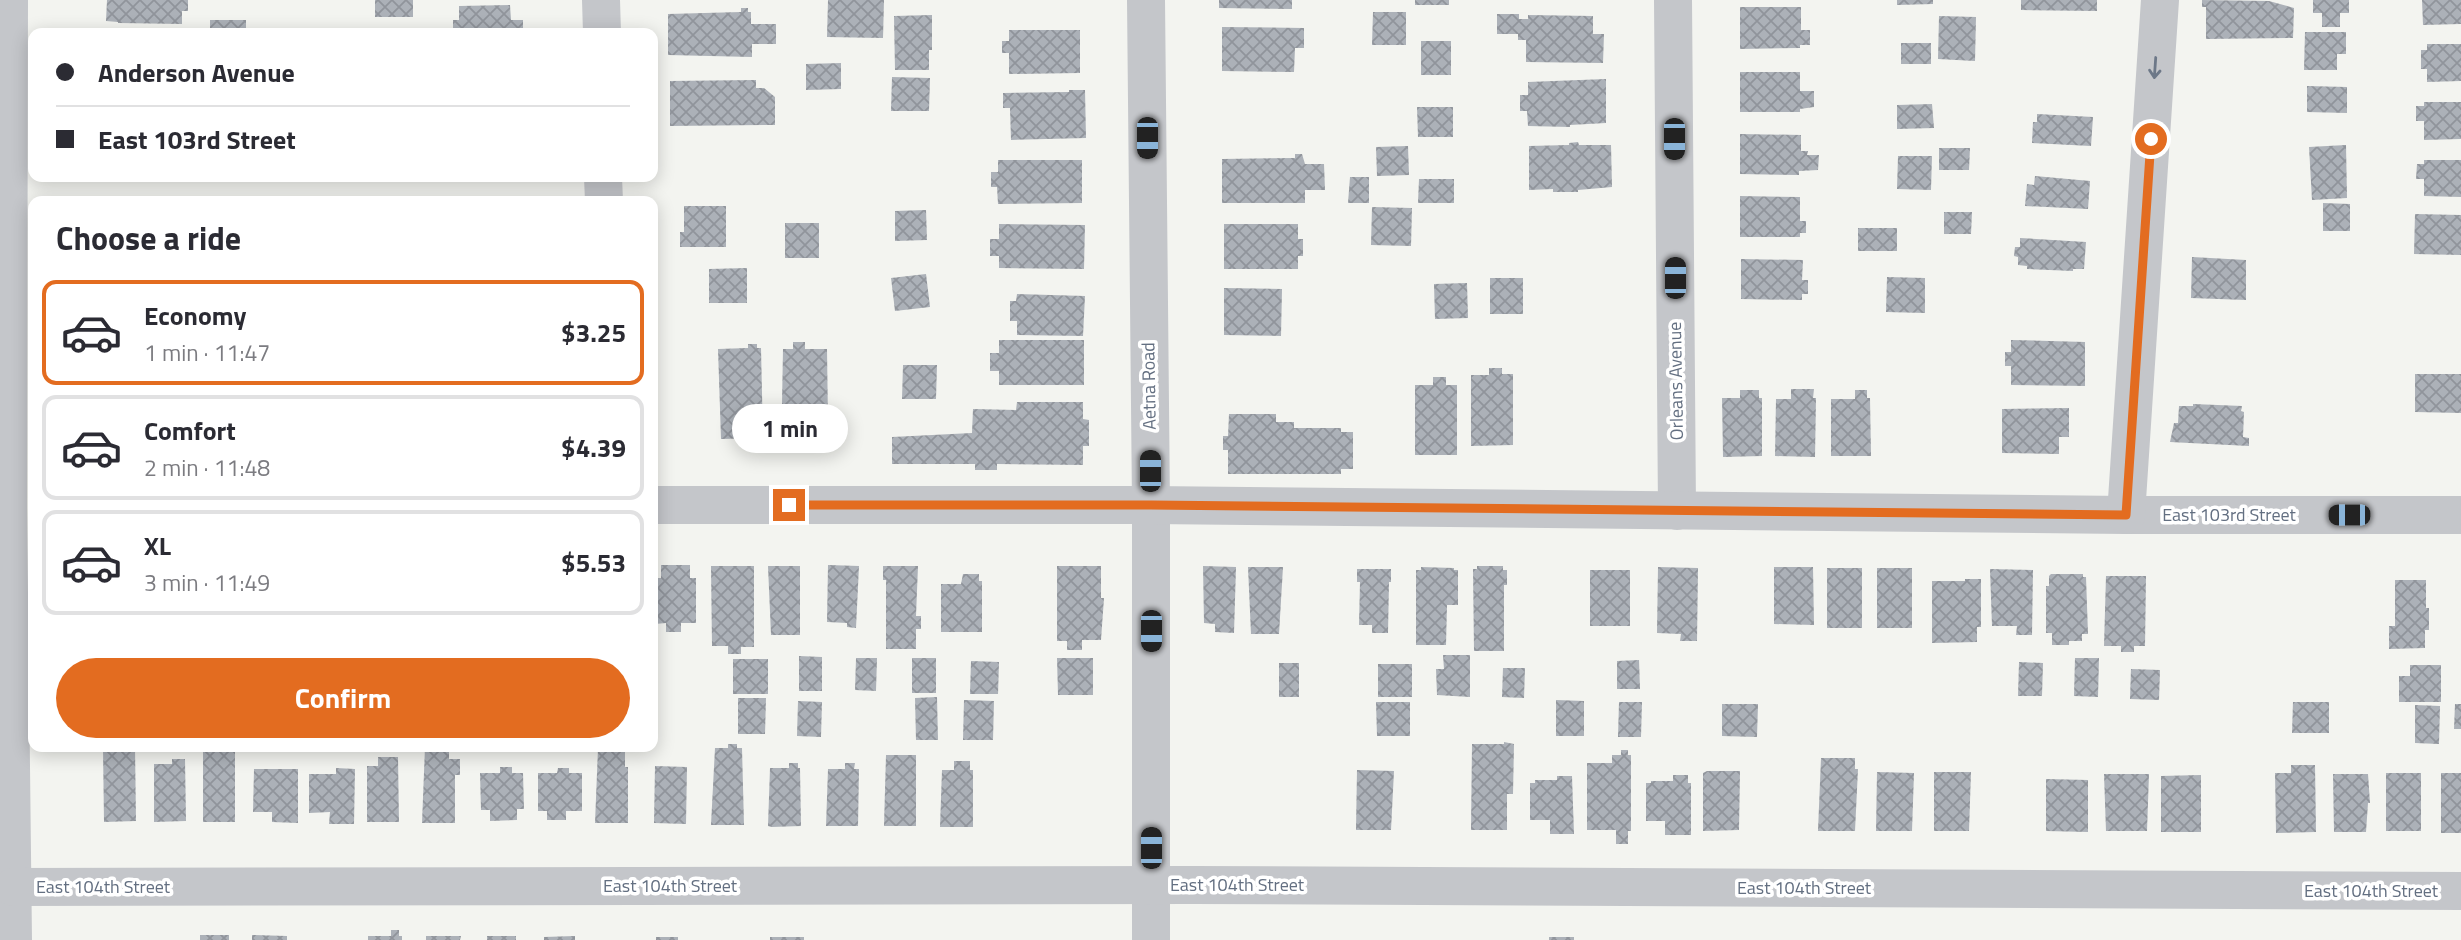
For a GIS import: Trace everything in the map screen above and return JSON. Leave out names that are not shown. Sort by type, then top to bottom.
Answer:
[{"type":"street","points":[[9,0],[21,507],[13,940]]},
{"type":"street","points":[[601,0],[602,28]]},
{"type":"street","name":"Aetna Road","points":[[1146,0],[1151,505],[1151,940]]},
{"type":"street","name":"Orleans Avenue","points":[[1673,0],[1677,511]]},
{"type":"street","points":[[2126,515],[2160,0]]},
{"type":"street","name":"East 103rd Street","points":[[658,505],[1151,505],[2126,515],[2461,515]]},
{"type":"street","name":"East 104th Street","points":[[13,887],[1151,885],[2461,891]]},
{"type":"building","points":[[107,0],[188,0],[188,11],[182,11],[182,24],[118,23],[106,21]]},
{"type":"building","points":[[375,0],[413,0],[413,17],[375,17]]},
{"type":"building","points":[[828,0],[884,0],[883,38],[827,37]]},
{"type":"building","points":[[1219,0],[1292,0],[1292,9],[1219,8]]},
{"type":"building","points":[[1415,0],[1449,0],[1449,5],[1415,5]]},
{"type":"building","points":[[1897,0],[1933,0],[1933,4],[1897,5]]},
{"type":"building","points":[[2021,0],[2097,0],[2097,11],[2021,10]]},
{"type":"building","points":[[2202,0],[2269,1],[2294,8],[2293,38],[2206,39],[2206,7],[2202,7]]},
{"type":"building","points":[[2313,0],[2349,0],[2349,13],[2340,13],[2340,27],[2322,27],[2322,13],[2313,13]]},
{"type":"building","points":[[2422,0],[2461,0],[2461,24],[2423,25]]},
{"type":"building","points":[[510,5],[511,20],[523,20],[523,28],[453,28],[453,20],[459,20],[459,6]]},
{"type":"building","points":[[1740,7],[1801,7],[1801,30],[1810,30],[1810,45],[1800,45],[1800,48],[1740,49]]},
{"type":"building","points":[[741,8],[748,8],[748,12],[751,12],[751,24],[776,24],[776,44],[752,44],[752,57],[668,55],[668,14],[741,12]]},
{"type":"building","points":[[1373,12],[1406,12],[1406,45],[1372,45]]},
{"type":"building","points":[[1497,14],[1519,14],[1519,19],[1528,19],[1528,15],[1593,16],[1593,34],[1604,34],[1603,63],[1526,62],[1526,40],[1518,40],[1518,34],[1497,34]]},
{"type":"building","points":[[932,15],[929,70],[895,70],[894,16]]},
{"type":"building","points":[[1939,16],[1976,17],[1975,61],[1938,59]]},
{"type":"building","points":[[210,20],[246,20],[246,28],[210,28]]},
{"type":"building","points":[[1222,27],[1304,28],[1304,48],[1295,48],[1294,72],[1222,71]]},
{"type":"building","points":[[1009,30],[1080,30],[1080,73],[1009,74],[1009,53],[1002,53],[1002,41],[1009,41]]},
{"type":"building","points":[[2305,32],[2346,32],[2346,54],[2337,54],[2337,70],[2304,70]]},
{"type":"building","points":[[1421,41],[1451,41],[1451,75],[1421,75]]},
{"type":"building","points":[[1901,43],[1931,43],[1931,64],[1901,64]]},
{"type":"building","points":[[2427,44],[2461,44],[2461,81],[2427,82],[2427,69],[2421,69],[2421,50],[2427,50]]},
{"type":"building","points":[[841,63],[841,89],[806,90],[806,64]]},
{"type":"building","points":[[1740,72],[1800,72],[1800,91],[1814,91],[1814,107],[1800,109],[1800,112],[1740,112]]},
{"type":"building","points":[[892,77],[930,78],[929,111],[891,111]]},
{"type":"building","points":[[1606,79],[1606,123],[1570,127],[1528,126],[1527,111],[1520,111],[1520,95],[1528,95],[1528,82]]},
{"type":"building","points":[[756,80],[756,88],[764,88],[775,97],[775,125],[670,126],[670,81]]},
{"type":"building","points":[[2307,86],[2347,87],[2347,113],[2307,112]]},
{"type":"building","points":[[1085,90],[1086,138],[1011,140],[1010,108],[1003,108],[1003,93]]},
{"type":"building","points":[[2424,102],[2461,102],[2461,139],[2424,140],[2424,121],[2416,121],[2416,106],[2424,106]]},
{"type":"building","points":[[1932,104],[1934,128],[1897,129],[1897,105]]},
{"type":"building","points":[[1417,107],[1453,107],[1453,137],[1418,137]]},
{"type":"building","points":[[2037,114],[2093,117],[2091,146],[2032,143],[2033,122],[2037,122]]},
{"type":"building","points":[[1740,134],[1801,135],[1801,151],[1808,151],[1807,155],[1819,155],[1818,170],[1799,171],[1799,175],[1740,174]]},
{"type":"building","points":[[1578,142],[1579,145],[1611,145],[1612,187],[1578,192],[1529,190],[1529,146],[1569,145]]},
{"type":"building","points":[[2346,145],[2347,198],[2312,200],[2309,147]]},
{"type":"building","points":[[1408,146],[1409,175],[1377,176],[1376,147]]},
{"type":"building","points":[[1939,148],[1970,148],[1969,170],[1939,170]]},
{"type":"building","points":[[1295,154],[1302,154],[1305,164],[1324,164],[1325,190],[1305,190],[1305,203],[1222,203],[1222,159],[1295,158]]},
{"type":"building","points":[[1898,156],[1932,156],[1931,190],[1897,189]]},
{"type":"building","points":[[998,160],[1082,160],[1082,203],[998,204],[997,187],[991,187],[991,172],[998,172]]},
{"type":"building","points":[[2424,160],[2461,160],[2461,197],[2424,196],[2424,179],[2416,179],[2417,164],[2424,164]]},
{"type":"building","points":[[2035,176],[2090,181],[2088,209],[2025,206],[2027,184],[2034,185]]},
{"type":"building","points":[[1350,177],[1369,177],[1369,203],[1348,203]]},
{"type":"building","points":[[1419,179],[1454,179],[1454,203],[1418,203]]},
{"type":"building","points":[[1740,196],[1800,197],[1800,221],[1806,221],[1806,233],[1800,233],[1800,237],[1740,237]]},
{"type":"building","points":[[2323,203],[2350,204],[2350,231],[2323,231]]},
{"type":"building","points":[[684,206],[726,206],[726,247],[680,247],[680,232],[684,232]]},
{"type":"building","points":[[1372,207],[1412,208],[1411,246],[1371,245]]},
{"type":"building","points":[[926,210],[927,240],[895,241],[895,211]]},
{"type":"building","points":[[1944,212],[1972,212],[1971,234],[1944,234]]},
{"type":"building","points":[[2415,214],[2461,215],[2461,255],[2414,254]]},
{"type":"building","points":[[785,223],[819,223],[819,258],[785,258]]},
{"type":"building","points":[[999,224],[1085,225],[1084,269],[999,268],[999,256],[990,256],[990,239],[999,239]]},
{"type":"building","points":[[1224,224],[1298,224],[1298,239],[1303,239],[1303,256],[1298,256],[1298,269],[1224,269]]},
{"type":"building","points":[[1858,228],[1897,228],[1897,251],[1858,251]]},
{"type":"building","points":[[2020,238],[2086,242],[2084,269],[2027,269],[2027,266],[2018,265],[2018,257],[2014,256],[2015,247],[2020,247]]},
{"type":"building","points":[[2192,257],[2246,260],[2246,300],[2191,298]]},
{"type":"building","points":[[1741,259],[1803,260],[1802,280],[1808,280],[1808,294],[1802,294],[1802,300],[1741,299]]},
{"type":"building","points":[[747,268],[747,303],[709,303],[709,269]]},
{"type":"building","points":[[926,274],[930,307],[895,311],[891,278]]},
{"type":"building","points":[[1887,277],[1925,278],[1925,313],[1886,312]]},
{"type":"building","points":[[1490,278],[1523,278],[1523,314],[1490,314]]},
{"type":"building","points":[[1467,283],[1468,318],[1435,319],[1434,284]]},
{"type":"building","points":[[1224,288],[1282,289],[1281,336],[1224,335]]},
{"type":"building","points":[[1017,294],[1085,296],[1083,336],[1017,335],[1017,321],[1010,321],[1010,301],[1016,301]]},
{"type":"building","points":[[999,340],[1084,340],[1084,385],[999,385],[999,371],[990,371],[990,353],[999,353]]},
{"type":"building","points":[[2011,340],[2085,342],[2085,386],[2011,385],[2011,366],[2005,366],[2005,352],[2011,352]]},
{"type":"building","points":[[793,342],[805,342],[805,349],[827,349],[828,423],[825,423],[825,436],[787,436],[782,404],[783,349],[793,349]]},
{"type":"building","points":[[748,344],[757,344],[757,348],[761,348],[763,438],[721,439],[718,349],[748,348]]},
{"type":"building","points":[[903,365],[937,365],[936,399],[902,399]]},
{"type":"building","points":[[1489,368],[1502,368],[1502,374],[1513,374],[1513,445],[1471,446],[1471,375],[1489,375]]},
{"type":"building","points":[[2415,374],[2461,374],[2461,413],[2415,412]]},
{"type":"building","points":[[1433,377],[1446,377],[1446,385],[1457,385],[1457,455],[1415,455],[1415,385],[1433,385]]},
{"type":"building","points":[[1791,389],[1814,389],[1815,457],[1775,456],[1776,399],[1791,399]]},
{"type":"building","points":[[1740,390],[1759,390],[1759,398],[1762,398],[1762,456],[1723,457],[1722,398],[1740,398]]},
{"type":"building","points":[[1855,390],[1867,390],[1867,398],[1870,398],[1871,456],[1831,456],[1831,399],[1855,399]]},
{"type":"building","points":[[1017,402],[1083,402],[1083,419],[1089,420],[1089,446],[1083,446],[1083,465],[997,464],[997,470],[975,470],[975,464],[892,464],[892,437],[972,433],[973,409],[1016,410]]},
{"type":"building","points":[[2179,406],[2242,406],[2243,437],[2249,438],[2249,446],[2170,442],[2174,423],[2178,423]]},
{"type":"building","points":[[2069,408],[2069,437],[2059,437],[2059,454],[2002,453],[2002,409]]},
{"type":"building","points":[[1229,414],[1276,414],[1276,422],[1294,422],[1294,428],[1341,428],[1341,432],[1353,432],[1353,469],[1341,469],[1341,474],[1228,474],[1228,450],[1223,450],[1223,436],[1228,436]]},
{"type":"building","points":[[661,565],[690,565],[690,578],[696,578],[696,623],[681,623],[681,632],[666,632],[666,623],[658,624],[658,578],[661,578]]},
{"type":"building","points":[[828,565],[859,566],[856,628],[847,627],[847,623],[827,622]]},
{"type":"building","points":[[711,566],[754,566],[754,647],[741,647],[741,654],[728,654],[728,646],[712,646]]},
{"type":"building","points":[[768,566],[800,566],[800,635],[771,635]]},
{"type":"building","points":[[883,566],[918,566],[916,616],[921,616],[921,629],[916,629],[916,649],[886,649],[886,580],[883,580]]},
{"type":"building","points":[[1057,566],[1101,566],[1101,598],[1104,598],[1101,640],[1082,640],[1082,650],[1067,650],[1067,641],[1057,641]]},
{"type":"building","points":[[1203,566],[1236,567],[1234,633],[1215,632],[1215,624],[1204,623]]},
{"type":"building","points":[[1477,566],[1503,566],[1503,570],[1507,570],[1507,585],[1504,585],[1504,651],[1474,651],[1473,569],[1477,569]]},
{"type":"building","points":[[1248,567],[1283,567],[1279,634],[1251,634]]},
{"type":"building","points":[[1421,567],[1458,570],[1458,605],[1447,605],[1446,645],[1416,645],[1416,570],[1421,570]]},
{"type":"building","points":[[1658,567],[1698,568],[1697,641],[1680,641],[1681,634],[1657,633]]},
{"type":"building","points":[[1774,567],[1813,567],[1814,625],[1774,624]]},
{"type":"building","points":[[1827,568],[1862,568],[1862,628],[1827,628]]},
{"type":"building","points":[[1877,568],[1912,568],[1912,628],[1877,628]]},
{"type":"building","points":[[1357,569],[1391,569],[1388,633],[1372,633],[1372,625],[1359,625],[1360,582],[1357,582]]},
{"type":"building","points":[[1990,569],[2033,570],[2032,635],[2016,635],[2017,626],[1992,626]]},
{"type":"building","points":[[1590,570],[1630,570],[1630,626],[1590,626]]},
{"type":"building","points":[[963,574],[979,574],[979,581],[982,581],[982,632],[941,632],[941,584],[961,584]]},
{"type":"building","points":[[2051,574],[2083,574],[2083,577],[2086,577],[2088,634],[2082,634],[2082,641],[2069,641],[2069,645],[2052,645],[2052,633],[2046,633],[2046,586],[2049,586]]},
{"type":"building","points":[[2106,576],[2146,576],[2145,646],[2134,646],[2134,652],[2121,652],[2121,646],[2104,646]]},
{"type":"building","points":[[1981,579],[1981,627],[1977,627],[1977,642],[1932,643],[1932,581]]},
{"type":"building","points":[[2395,580],[2426,580],[2429,630],[2425,630],[2425,648],[2389,649],[2389,626],[2395,626]]},
{"type":"building","points":[[1443,655],[1470,655],[1470,697],[1437,695],[1436,669],[1444,669]]},
{"type":"building","points":[[799,656],[822,657],[822,691],[799,691]]},
{"type":"building","points":[[856,658],[877,658],[876,691],[855,690]]},
{"type":"building","points":[[912,658],[936,658],[936,693],[912,693]]},
{"type":"building","points":[[1057,658],[1093,658],[1093,695],[1058,695]]},
{"type":"building","points":[[2075,658],[2099,658],[2098,697],[2074,696]]},
{"type":"building","points":[[733,659],[768,659],[768,694],[733,694]]},
{"type":"building","points":[[1639,660],[1640,689],[1617,689],[1617,661]]},
{"type":"building","points":[[971,661],[999,662],[998,694],[970,694]]},
{"type":"building","points":[[2019,662],[2043,663],[2042,696],[2018,696]]},
{"type":"building","points":[[1279,663],[1299,663],[1299,697],[1279,697]]},
{"type":"building","points":[[1378,664],[1412,664],[1412,697],[1378,697]]},
{"type":"building","points":[[2410,665],[2441,665],[2441,702],[2399,702],[2399,676],[2410,676]]},
{"type":"building","points":[[1503,668],[1525,668],[1524,698],[1502,697]]},
{"type":"building","points":[[2131,669],[2160,670],[2159,700],[2130,699]]},
{"type":"building","points":[[937,697],[938,740],[916,740],[915,698]]},
{"type":"building","points":[[738,698],[766,698],[765,734],[738,734]]},
{"type":"building","points":[[964,700],[994,701],[993,740],[963,740]]},
{"type":"building","points":[[1556,700],[1584,701],[1584,736],[1556,736]]},
{"type":"building","points":[[798,701],[822,702],[821,737],[797,736]]},
{"type":"building","points":[[1376,702],[1410,702],[1410,736],[1377,736]]},
{"type":"building","points":[[1619,702],[1642,702],[1641,737],[1618,737]]},
{"type":"building","points":[[2293,702],[2329,702],[2329,733],[2292,733]]},
{"type":"building","points":[[1722,704],[1758,704],[1757,737],[1722,736]]},
{"type":"building","points":[[2455,704],[2461,704],[2461,729],[2454,729]]},
{"type":"building","points":[[2415,705],[2440,706],[2439,744],[2415,743]]},
{"type":"building","points":[[728,744],[737,744],[737,748],[742,748],[744,825],[711,825],[715,748],[728,748]]},
{"type":"building","points":[[1472,744],[1514,744],[1513,794],[1507,794],[1507,830],[1471,830]]},
{"type":"building","points":[[1621,750],[1628,750],[1628,755],[1631,755],[1631,831],[1628,831],[1628,844],[1616,844],[1616,830],[1587,830],[1587,763],[1612,763],[1612,755],[1621,755]]},
{"type":"building","points":[[103,752],[135,752],[136,821],[104,822]]},
{"type":"building","points":[[203,752],[235,752],[235,822],[203,822]]},
{"type":"building","points":[[425,752],[449,752],[449,759],[460,759],[460,775],[455,775],[455,823],[422,823]]},
{"type":"building","points":[[598,752],[625,752],[625,767],[628,767],[628,823],[595,823]]},
{"type":"building","points":[[886,755],[916,755],[916,826],[884,826]]},
{"type":"building","points":[[378,757],[398,757],[399,822],[367,822],[367,766],[378,766]]},
{"type":"building","points":[[1821,758],[1855,758],[1855,769],[1858,769],[1855,831],[1818,831]]},
{"type":"building","points":[[172,759],[185,759],[186,821],[154,822],[154,764],[172,764]]},
{"type":"building","points":[[954,761],[970,761],[970,770],[973,770],[973,827],[940,827],[942,770],[954,770]]},
{"type":"building","points":[[789,763],[798,763],[800,768],[801,826],[768,826],[770,768],[789,768]]},
{"type":"building","points":[[845,763],[855,763],[854,769],[859,769],[858,826],[826,826],[828,769],[845,769]]},
{"type":"building","points":[[2291,765],[2315,765],[2316,832],[2276,833],[2275,773],[2291,773]]},
{"type":"building","points":[[655,766],[687,767],[686,824],[654,823]]},
{"type":"building","points":[[500,767],[512,767],[512,773],[523,773],[524,809],[517,809],[517,820],[490,821],[490,810],[481,810],[480,773],[500,773]]},
{"type":"building","points":[[336,768],[355,769],[354,824],[329,824],[330,812],[309,813],[309,774],[336,774]]},
{"type":"building","points":[[558,768],[569,768],[569,773],[582,773],[582,811],[566,811],[566,820],[547,820],[547,811],[538,811],[538,773],[557,773]]},
{"type":"building","points":[[254,769],[298,769],[298,823],[272,822],[272,812],[253,812]]},
{"type":"building","points":[[1357,770],[1394,771],[1391,830],[1356,830]]},
{"type":"building","points":[[1740,771],[1739,830],[1703,831],[1703,773]]},
{"type":"building","points":[[1877,772],[1914,773],[1912,831],[1876,831]]},
{"type":"building","points":[[1934,772],[1971,772],[1969,831],[1934,831]]},
{"type":"building","points":[[2386,773],[2421,773],[2421,831],[2386,831]]},
{"type":"building","points":[[2441,773],[2461,773],[2461,833],[2441,833]]},
{"type":"building","points":[[2104,774],[2149,774],[2147,831],[2106,831]]},
{"type":"building","points":[[2333,774],[2368,774],[2370,803],[2366,832],[2334,832]]},
{"type":"building","points":[[1673,775],[1688,775],[1688,783],[1691,783],[1691,835],[1665,835],[1665,821],[1646,821],[1646,783],[1673,781]]},
{"type":"building","points":[[2201,775],[2201,832],[2161,832],[2161,776]]},
{"type":"building","points":[[1557,776],[1572,776],[1574,834],[1550,834],[1550,820],[1530,820],[1530,783],[1535,783],[1535,780],[1557,780]]},
{"type":"building","points":[[2046,779],[2088,780],[2088,832],[2046,831]]},
{"type":"building","points":[[391,930],[399,930],[402,940],[368,940],[368,936],[391,936]]},
{"type":"building","points":[[200,935],[229,935],[229,940],[200,940]]},
{"type":"building","points":[[252,935],[287,936],[287,940],[252,940]]},
{"type":"building","points":[[426,936],[461,936],[460,940],[426,940]]},
{"type":"building","points":[[487,936],[516,936],[516,940],[487,940]]},
{"type":"building","points":[[575,936],[575,940],[544,940],[544,937]]},
{"type":"building","points":[[656,937],[678,937],[678,940],[656,940]]},
{"type":"building","points":[[770,937],[804,937],[804,940],[770,940]]},
{"type":"building","points":[[1549,937],[1574,937],[1574,940],[1549,940]]},
{"type":"route","points":[[789,505],[1151,505],[2126,515],[2151,139]]}]
